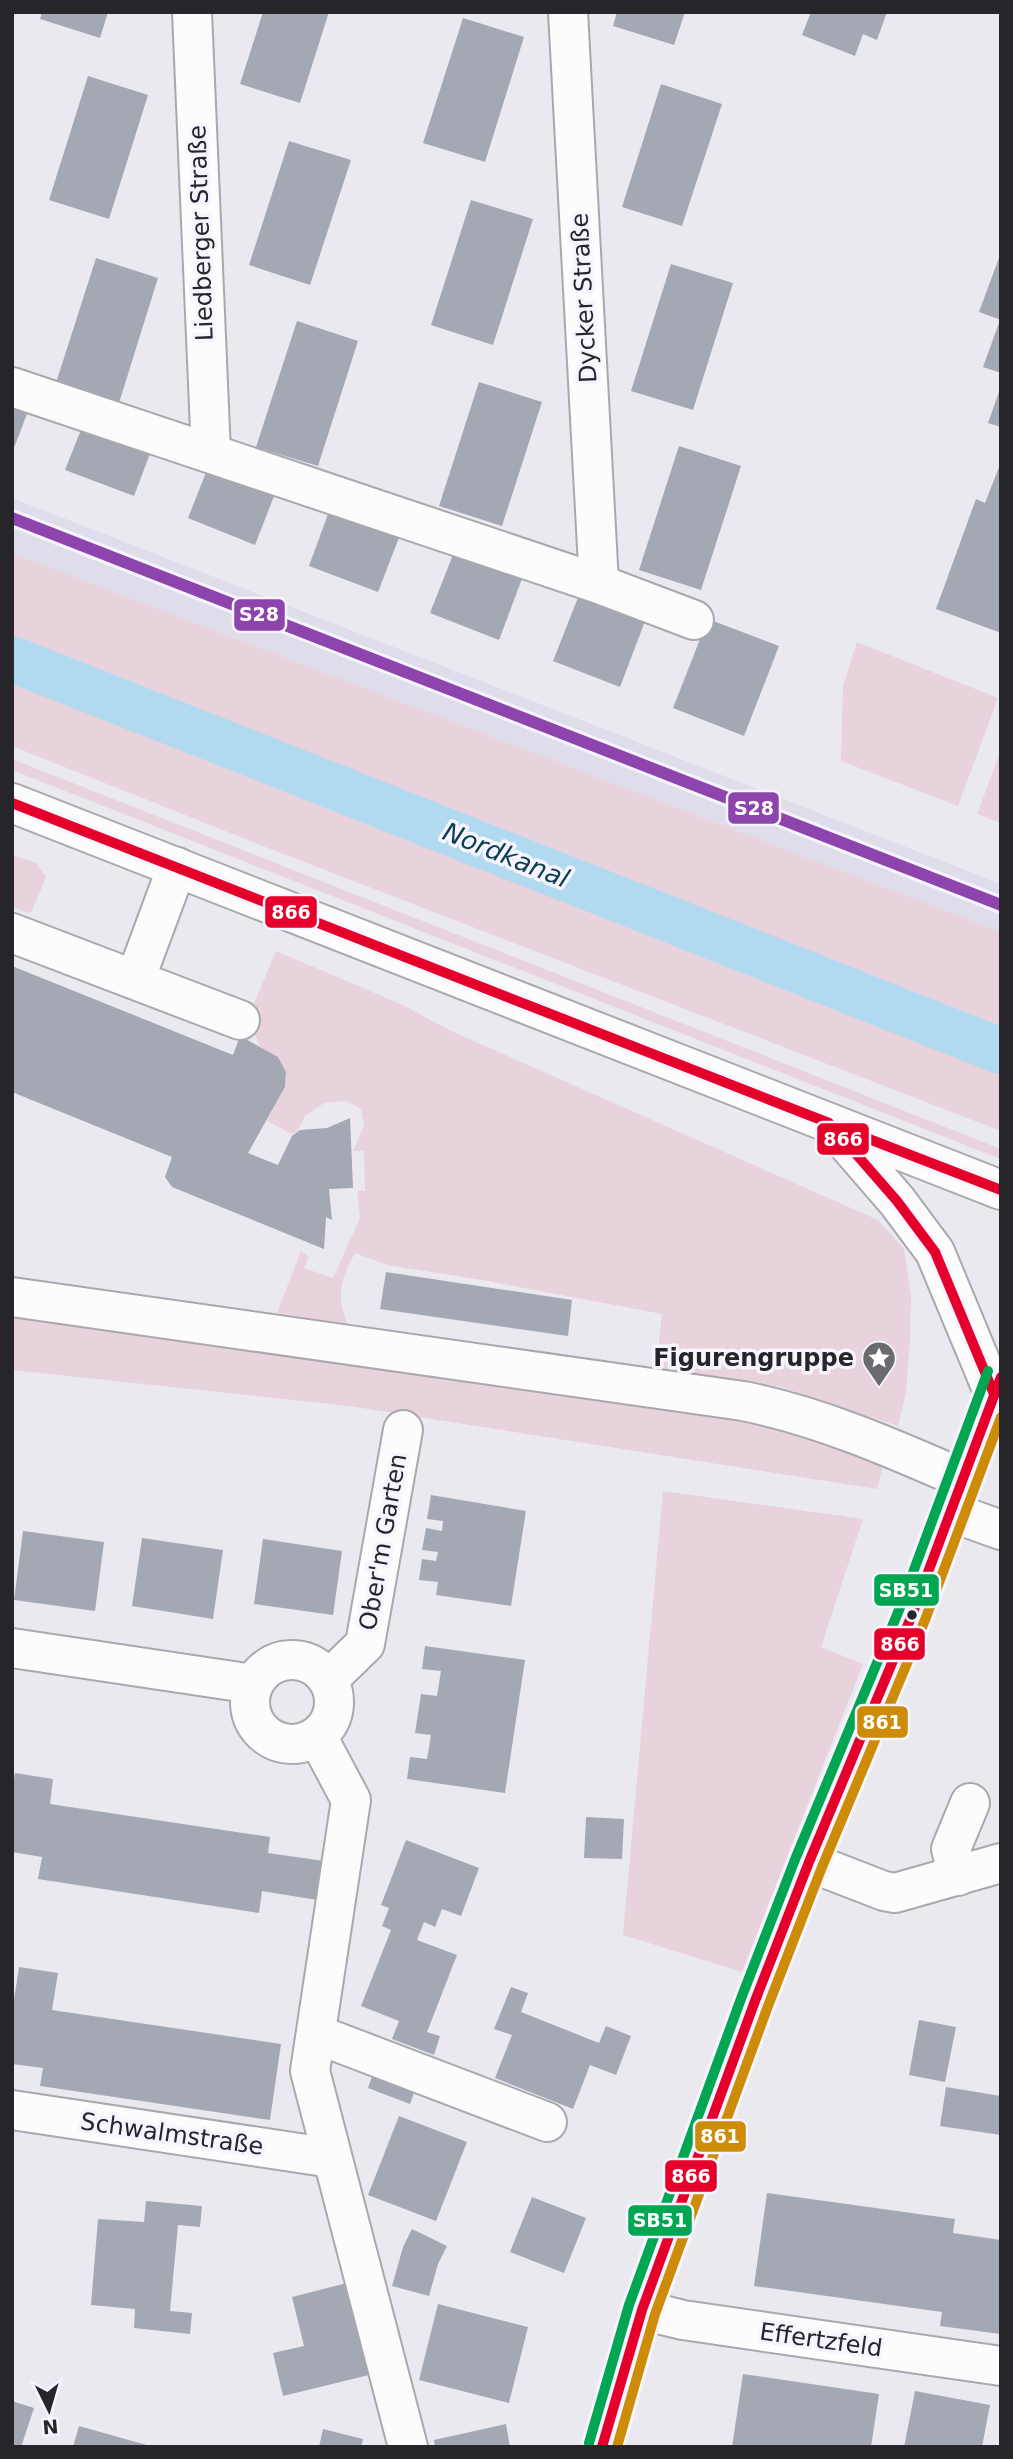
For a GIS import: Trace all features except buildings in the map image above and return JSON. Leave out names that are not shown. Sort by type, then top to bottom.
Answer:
[{"type":"street","name":"Liedberger Straße","points":[[192,12],[211,453]]},
{"type":"street","name":"Dycker Straße","points":[[568,12],[599,584]]},
{"type":"street","points":[[12,387],[599,584],[694,620]]},
{"type":"street","points":[[12,803],[1001,1190]]},
{"type":"street","points":[[135,980],[177,867]]},
{"type":"street","points":[[12,933],[240,1020]]},
{"type":"street","points":[[602,2447],[642,2310],[755,2001],[809,1861],[912,1615],[997,1385],[934,1252],[897,1201],[829,1123]]},
{"type":"street","points":[[12,1297],[779,1408],[890,1448],[1001,1530]]},
{"type":"street","name":"Ober'm Garten","points":[[328,1681],[365,1644],[402,1430]]},
{"type":"street","points":[[12,1648],[253,1684]]},
{"type":"street","points":[[296,1660],[309,1663],[328,1681],[334,1704],[332,1717],[317,1736],[304,1742],[277,1742],[264,1735],[250,1712],[253,1684],[260,1673],[271,1665],[296,1660]]},
{"type":"street","points":[[317,1736],[351,1800],[310,2071],[408,2447]]},
{"type":"street","points":[[958,1876],[951,1849],[970,1803]]},
{"type":"street","points":[[809,1861],[884,1891],[897,1905],[958,1876],[1001,1863]]},
{"type":"street","points":[[316,2035],[547,2122]]},
{"type":"street","name":"Schwalmstraße","points":[[12,2110],[332,2158]]},
{"type":"street","name":"Effertzfeld","points":[[642,2310],[683,2320],[1001,2366]]},
{"type":"shaded area","points":[[12,498],[1001,884],[1001,932],[12,553]]},
{"type":"shaded area","points":[[12,553],[1001,932],[1001,1131],[268,848],[12,746]]},
{"type":"shaded area","points":[[857,642],[998,698],[958,806],[841,761],[843,686]]},
{"type":"shaded area","points":[[1001,750],[1001,823],[977,814]]},
{"type":"shaded area","points":[[12,759],[1001,1149],[1001,1159],[12,770]]},
{"type":"shaded area","points":[[12,855],[36,863],[46,877],[32,911],[28,913],[12,907]]},
{"type":"shaded area","points":[[276,951],[403,1005],[451,1031],[878,1220],[904,1249],[911,1295],[906,1393],[898,1426],[781,1387],[656,1369],[662,1314],[387,1265],[355,1253],[341,1287],[342,1305],[348,1324],[277,1313],[301,1251],[309,1257],[304,1268],[333,1278],[360,1218],[357,1191],[365,1191],[364,1151],[353,1151],[364,1126],[361,1109],[346,1101],[324,1103],[305,1116],[297,1131],[292,1134],[267,1121],[285,1087],[286,1072],[278,1057],[260,1047],[248,1018]]},
{"type":"shaded area","points":[[12,1315],[775,1423],[884,1462],[877,1489],[349,1406],[12,1370]]},
{"type":"shaded area","points":[[663,1491],[863,1519],[821,1647],[863,1664],[742,1972],[623,1935]]},
{"type":"waterway","name":"Nordkanal","points":[[12,659],[1001,1051]]},
{"type":"transit line","name":"S28","points":[[12,518],[1001,905]]},
{"type":"transit line","name":"866","points":[[12,803],[829,1123],[897,1201],[935,1252],[994,1394]]},
{"type":"transit line","name":"866","points":[[838,1127],[1001,1190]]},
{"type":"transit line","name":"SB51","points":[[589,2443],[629,2305],[742,1996],[796,1857],[899,1610],[988,1371]]},
{"type":"transit line","name":"866","points":[[602,2447],[642,2310],[755,2001],[809,1862],[912,1615],[1001,1377]]},
{"type":"transit line","name":"861","points":[[617,2447],[655,2314],[768,2006],[822,1867],[925,1620],[1001,1417]]},
{"type":"place","name":"Figurengruppe","points":[[879,1388]]}]
